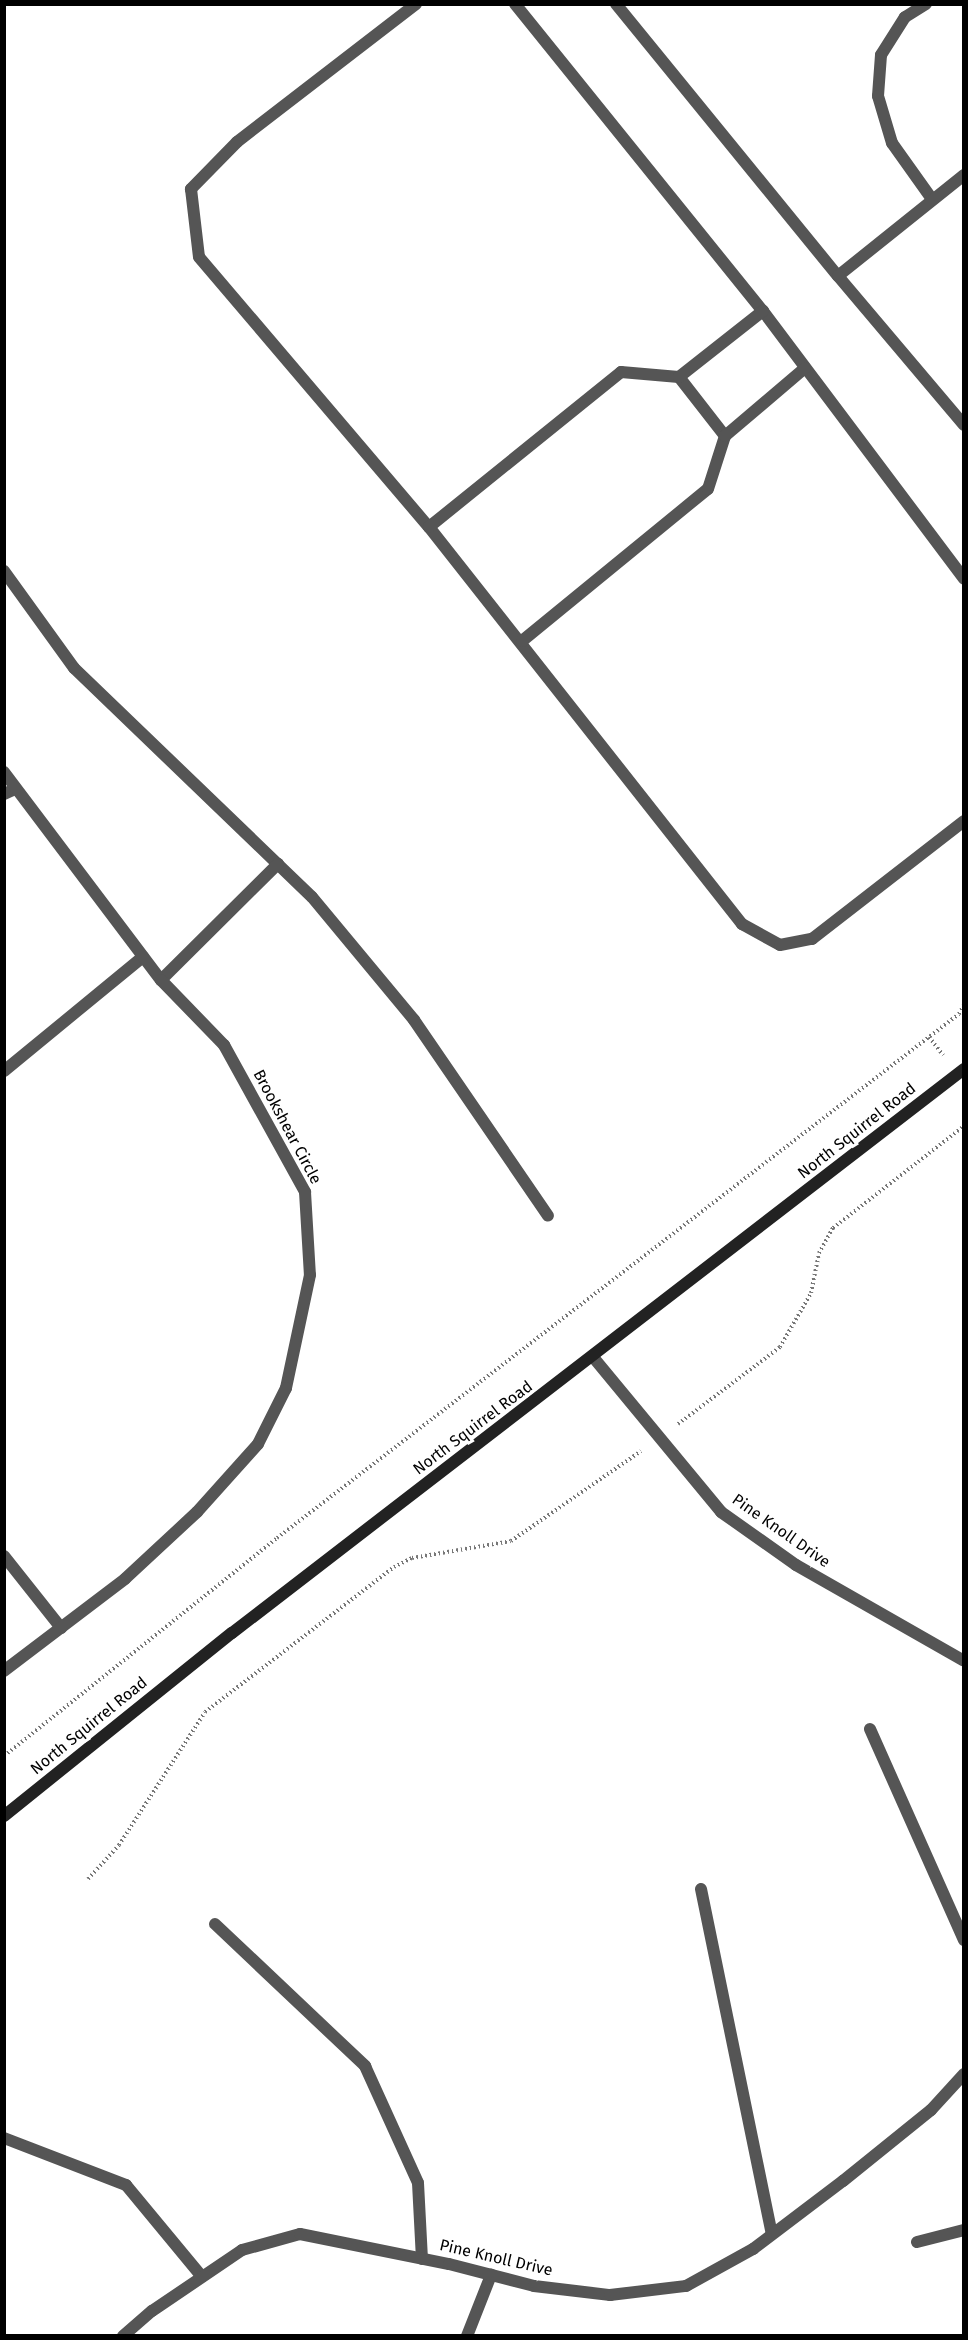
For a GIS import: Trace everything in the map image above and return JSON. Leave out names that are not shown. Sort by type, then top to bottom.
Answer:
[{"type":"street","points":[[416,4],[237,142],[191,189],[199,257],[429,527],[522,641],[742,924],[780,945],[812,939],[963,821]]},
{"type":"street","points":[[515,4],[764,311],[963,579]]},
{"type":"street","points":[[616,4],[963,425]]},
{"type":"street","points":[[926,4],[905,17],[881,55],[878,96],[892,143],[932,199]]},
{"type":"street","points":[[838,276],[963,175]]},
{"type":"street","points":[[429,527],[621,372],[679,377],[764,311]]},
{"type":"street","points":[[522,641],[708,489],[725,436],[805,368]]},
{"type":"street","points":[[679,377],[725,436]]},
{"type":"street","points":[[4,572],[74,668],[312,897],[414,1020],[548,1216]]},
{"type":"street","name":"Brookshear Circle","points":[[4,772],[10,791],[161,980],[225,1045],[305,1192],[310,1275],[286,1388],[258,1444],[197,1512],[125,1579],[4,1671]]},
{"type":"street","points":[[161,980],[278,864]]},
{"type":"street","points":[[4,1071],[143,957]]},
{"type":"street","name":"North Squirrel Road","points":[[4,1816],[223,1640],[594,1357],[963,1069]]},
{"type":"street","name":"Pine Knoll Drive","points":[[594,1357],[721,1512],[796,1565],[963,1662]]},
{"type":"street","points":[[4,1556],[61,1628]]},
{"type":"street","points":[[870,1729],[963,1940]]},
{"type":"street","points":[[701,1889],[772,2234]]},
{"type":"street","points":[[215,1924],[365,2066],[418,2183],[422,2259]]},
{"type":"street","name":"Pine Knoll Drive","points":[[123,2336],[242,2250],[300,2234],[422,2259],[534,2286],[610,2295],[686,2286],[772,2234],[931,2110],[963,2074]]},
{"type":"street","points":[[4,2138],[126,2185],[202,2277]]},
{"type":"street","points":[[917,2241],[963,2230]]},
{"type":"street","points":[[467,2336],[491,2275]]},
{"type":"path","points":[[4,1755],[277,1538],[929,1037],[963,1005]]},
{"type":"path","points":[[929,1037],[938,1049]]},
{"type":"path","points":[[675,1426],[780,1347],[811,1293],[819,1253],[833,1228],[963,1126]]},
{"type":"path","points":[[88,1879],[119,1845],[205,1712],[394,1567],[412,1557],[467,1551],[511,1540],[642,1449]]}]
